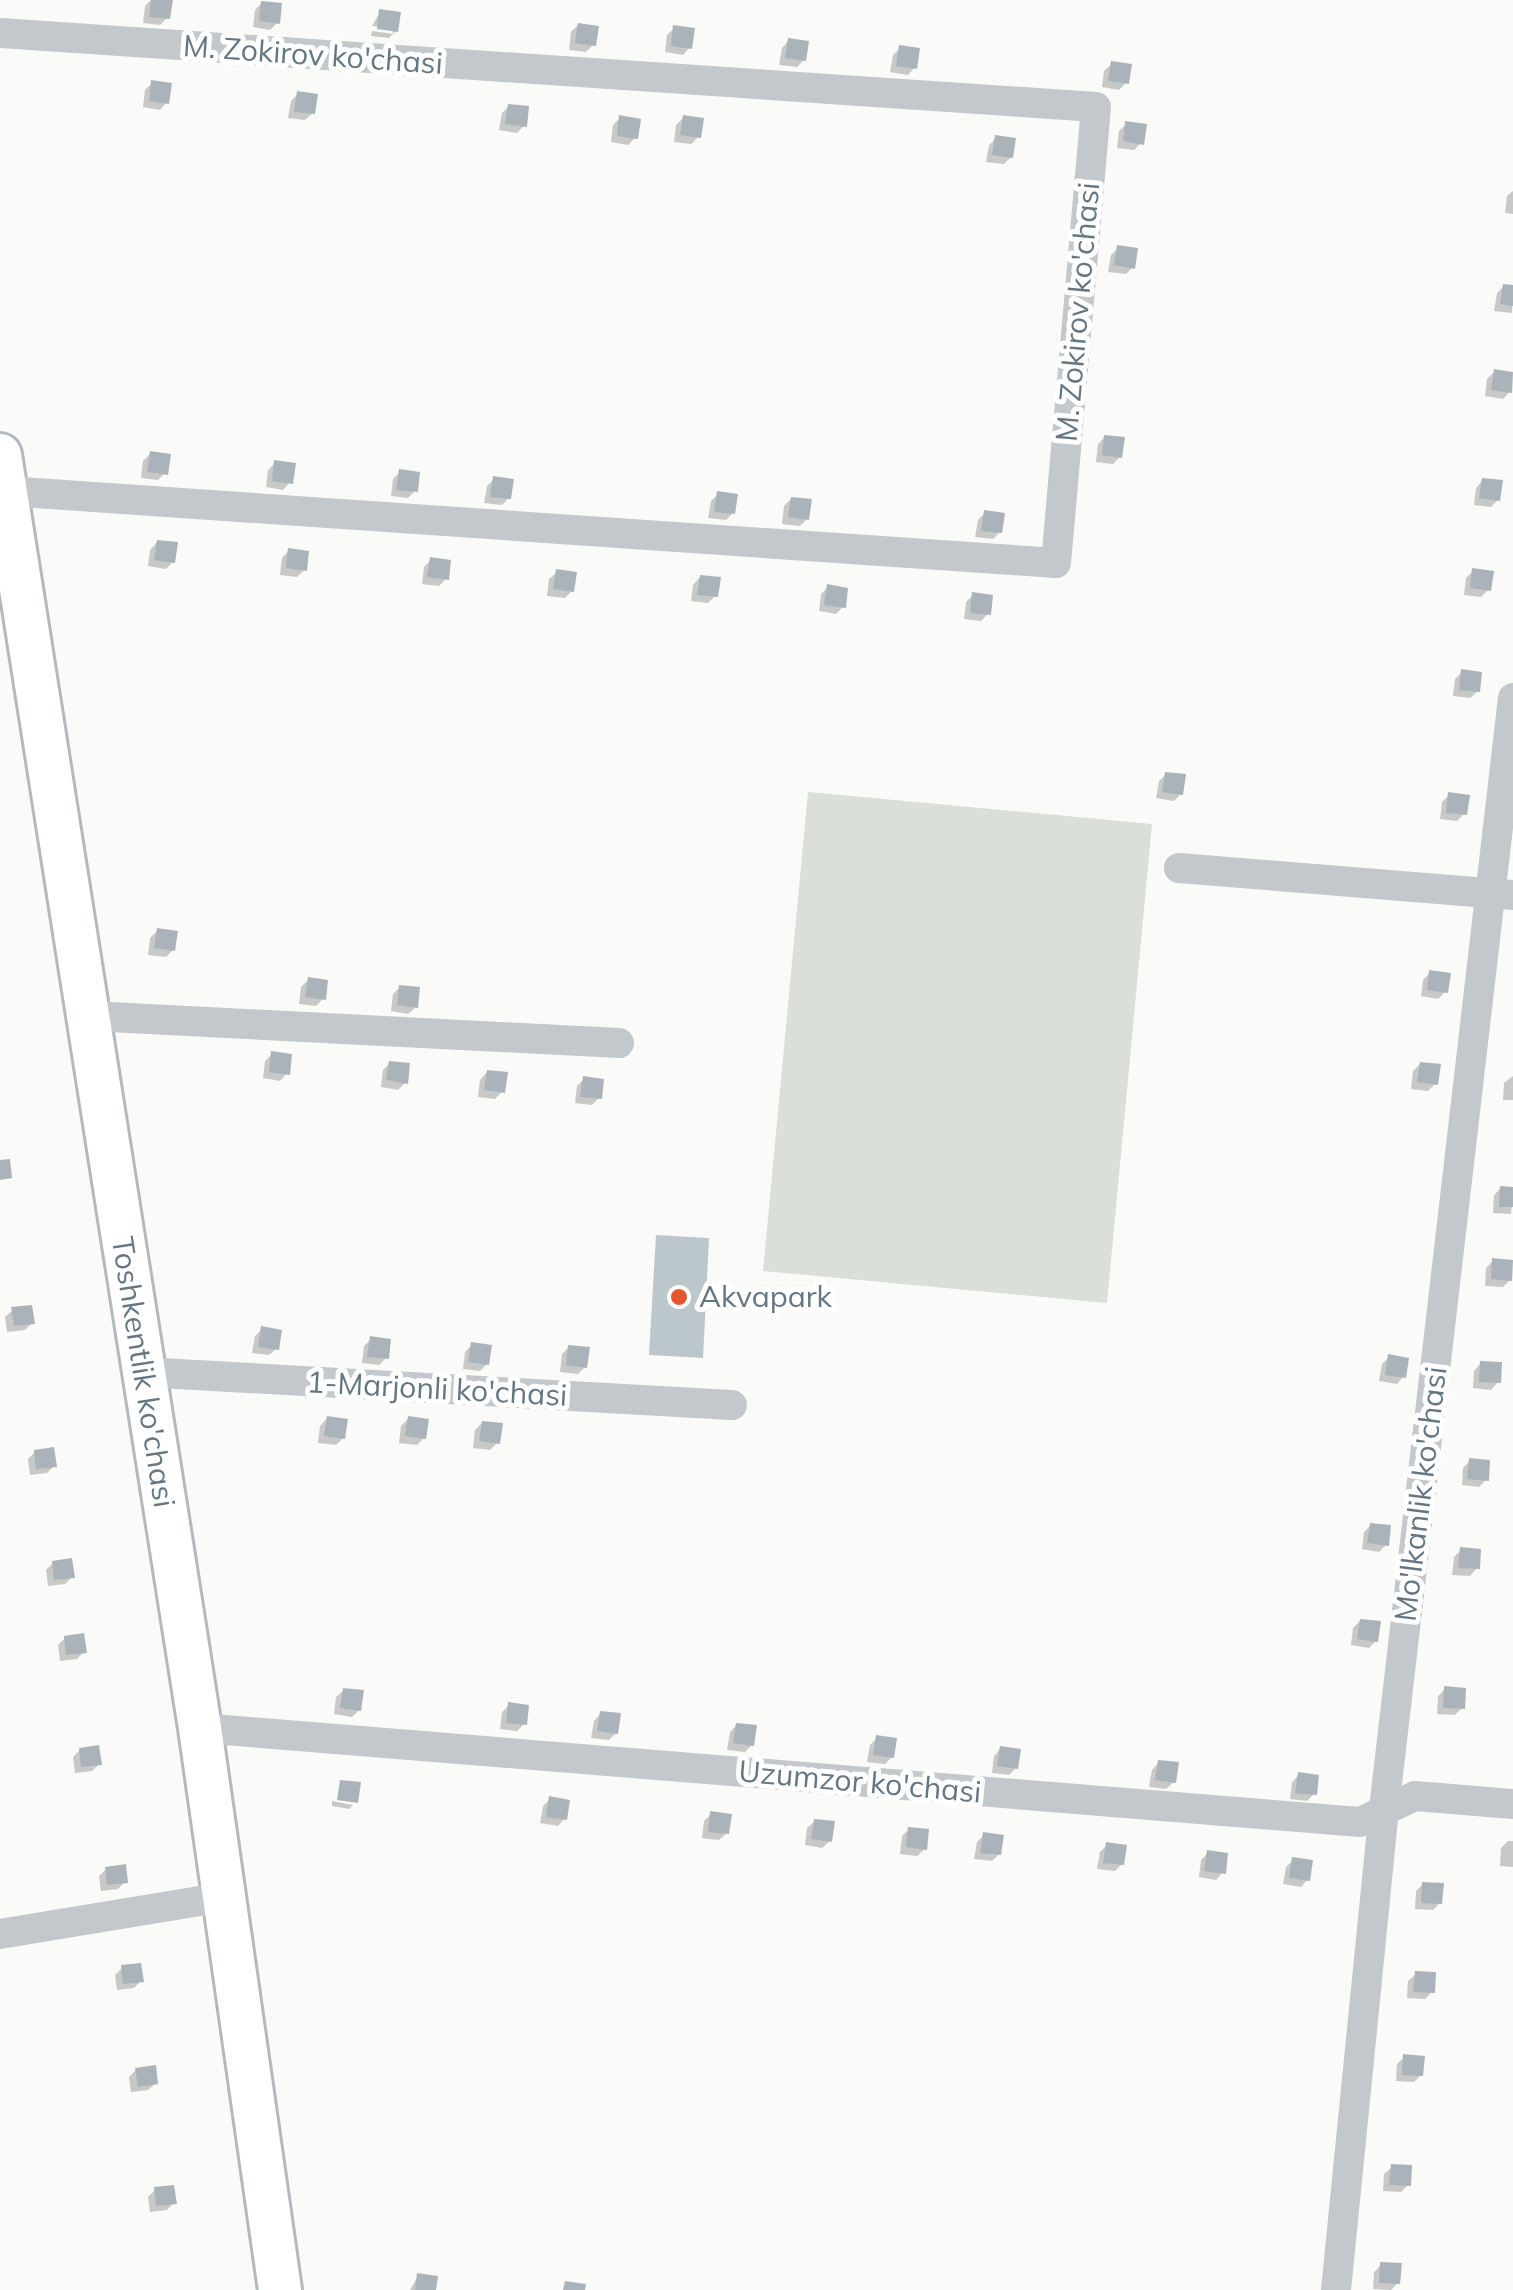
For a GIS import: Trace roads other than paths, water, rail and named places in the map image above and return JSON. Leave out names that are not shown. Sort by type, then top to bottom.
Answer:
[{"type":"main road","name":"Toshkentlik ko'chasi","points":[[3,473],[200,1728],[280,2290]]},
{"type":"street","name":"M. Zokirov ko'chasi","points":[[0,34],[1096,107],[1056,564],[3,473]]},
{"type":"street","name":"Mo'lkanlik ko'chasi","points":[[1336,2290],[1384,1810],[1502,894],[1513,698]]},
{"type":"street","points":[[1179,868],[1502,894]]},
{"type":"street","points":[[90,1016],[619,1043]]},
{"type":"street","name":"1-Marjonli ko'chasi","points":[[142,1372],[732,1404]]},
{"type":"street","name":"Uzumzor ko'chasi","points":[[200,1728],[1360,1822],[1414,1796],[1513,1804]]},
{"type":"street","points":[[0,1934],[224,1897]]},
{"type":"place","name":"Akvapark","points":[[679,1297]]}]
